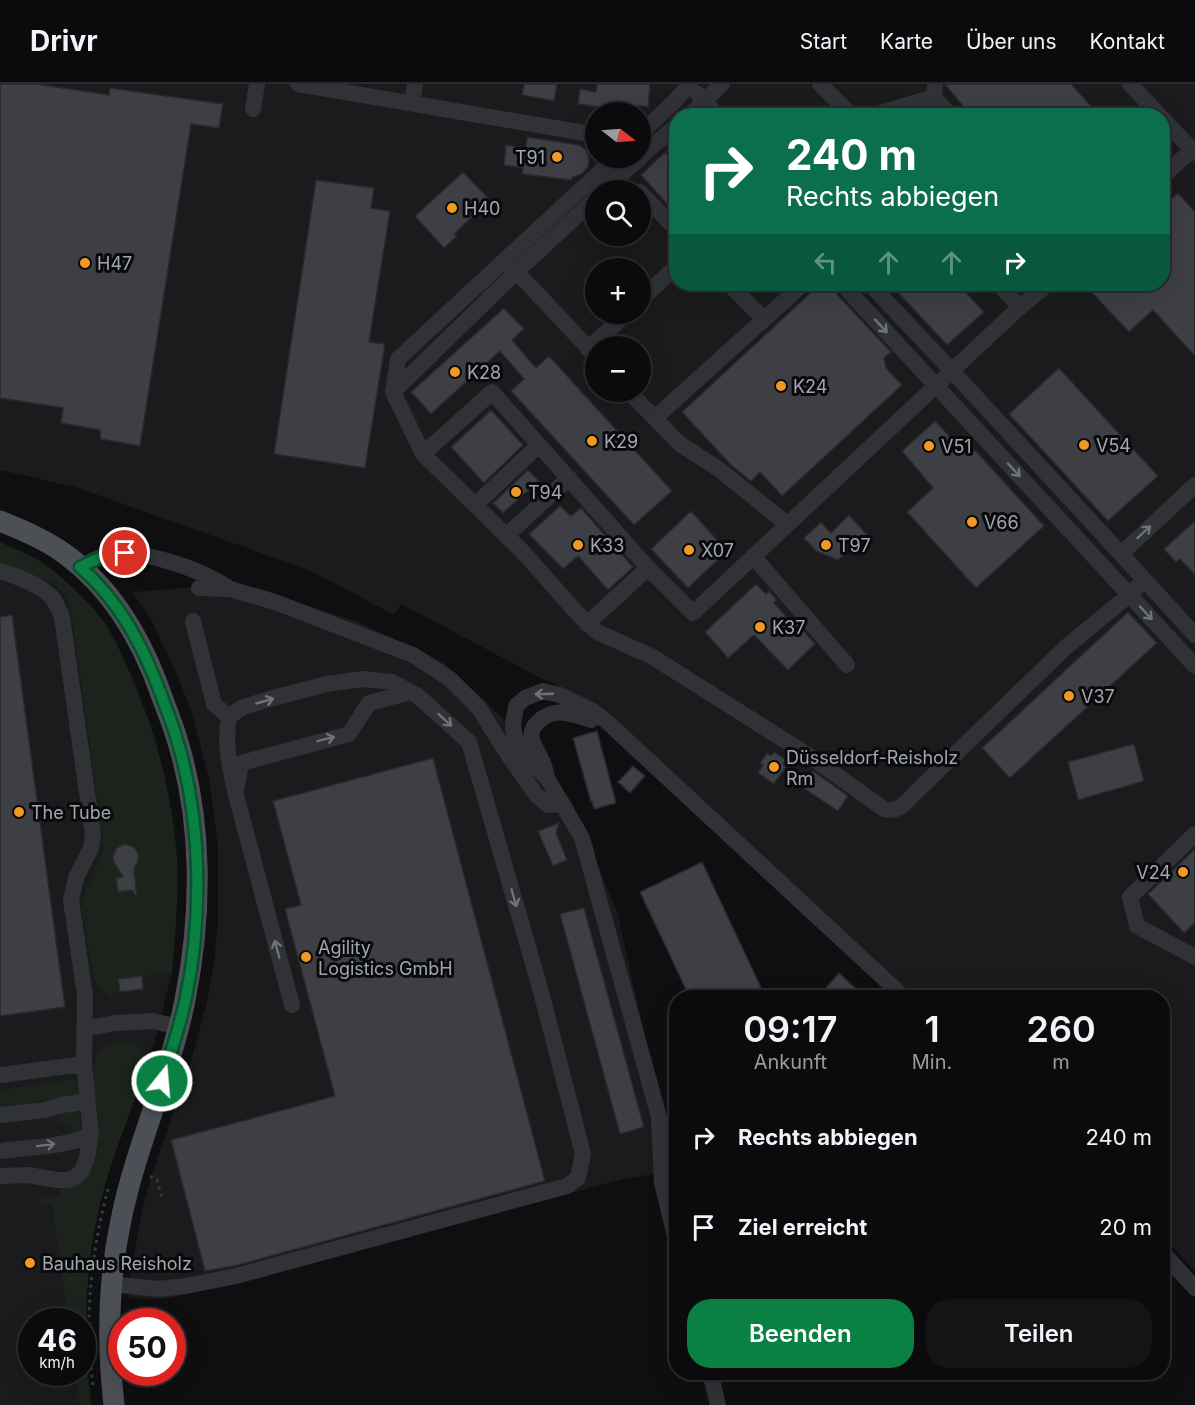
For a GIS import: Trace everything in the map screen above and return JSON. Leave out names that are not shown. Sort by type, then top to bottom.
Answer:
[{"type":"main road","points":[[0,521],[42,540],[65,554],[96,581],[120,610],[140,645],[157,683],[177,740],[193,813],[197,851],[196,915],[191,966],[179,1027],[121,1220],[111,1284],[109,1327],[114,1405]]},
{"type":"lane","points":[[253,109],[257,84]]},
{"type":"lane","points":[[298,84],[585,133]]},
{"type":"lane","points":[[411,103],[415,84]]},
{"type":"lane","points":[[697,108],[722,84]]},
{"type":"lane","points":[[820,84],[844,108]]},
{"type":"lane","points":[[1130,84],[1153,108]]},
{"type":"lane","points":[[651,124],[690,85],[711,108]]},
{"type":"lane","points":[[891,108],[935,90],[946,108]]},
{"type":"lane","points":[[674,102],[680,108]]},
{"type":"lane","points":[[1170,127],[1194,152],[1170,171]]},
{"type":"lane","points":[[651,148],[669,132]]},
{"type":"lane","points":[[511,266],[612,168]]},
{"type":"lane","points":[[620,168],[630,180]]},
{"type":"lane","points":[[651,203],[669,222]]},
{"type":"lane","points":[[585,207],[398,358],[393,392],[423,454],[506,536],[597,632],[651,656],[811,757],[884,809],[892,811],[914,794],[1065,648],[1144,580]]},
{"type":"lane","points":[[511,266],[585,345]]},
{"type":"lane","points":[[651,290],[669,273]]},
{"type":"lane","points":[[736,291],[764,320]]},
{"type":"lane","points":[[655,418],[795,291]]},
{"type":"lane","points":[[848,291],[1129,595],[1191,655]]},
{"type":"lane","points":[[877,291],[1195,635]]},
{"type":"lane","points":[[1005,291],[1020,307]]},
{"type":"lane","points":[[423,454],[492,392],[648,568],[693,613],[1039,291]]},
{"type":"lane","points":[[606,336],[617,324]]},
{"type":"lane","points":[[639,402],[680,444],[720,470],[787,524]]},
{"type":"lane","points":[[475,505],[539,445]]},
{"type":"lane","points":[[506,536],[569,478]]},
{"type":"lane","points":[[1120,554],[1195,485]]},
{"type":"lane","points":[[80,567],[106,555],[125,553],[152,557],[214,578],[230,589]]},
{"type":"lane","points":[[753,556],[847,665]]},
{"type":"lane","points":[[587,624],[648,568]]},
{"type":"lane","points":[[0,571],[25,579],[48,593],[56,603],[62,617],[93,835],[91,848],[76,878],[71,900],[85,995],[86,1029],[83,1046],[91,1134],[87,1158],[81,1172],[69,1180],[28,1175],[0,1176]]},
{"type":"lane","points":[[199,588],[230,589],[275,602],[413,655],[450,679],[479,708],[536,795],[548,805],[562,804]]},
{"type":"lane","points":[[193,621],[214,704],[229,717]]},
{"type":"lane","points":[[111,1284],[158,1289],[236,1276],[567,1186],[578,1178],[583,1154],[540,988],[469,742],[418,696],[392,682],[363,679],[327,684],[240,708],[229,717],[226,732],[228,762],[292,1005]]},
{"type":"lane","points":[[669,1212],[662,1184],[659,1117],[582,838],[547,778],[531,762],[515,740],[513,725],[516,706],[525,698],[543,691],[560,695],[591,710],[605,720],[896,990]]},
{"type":"lane","points":[[236,795],[241,763],[349,734],[369,704],[411,692]]},
{"type":"lane","points":[[547,778],[544,763],[531,737],[532,730],[538,721],[555,712],[571,713],[612,728]]},
{"type":"lane","points":[[1195,834],[1130,897],[1137,926],[1195,957]]},
{"type":"lane","points":[[86,1029],[115,1023],[153,1021],[179,1027]]},
{"type":"lane","points":[[0,1075],[84,1064]]},
{"type":"lane","points":[[0,1115],[45,1110],[87,1099]]},
{"type":"lane","points":[[0,1151],[72,1142],[91,1134]]},
{"type":"lane","points":[[1170,1261],[1195,1288]]},
{"type":"lane","points":[[712,1380],[718,1405]]},
{"type":"path","points":[[148,1175],[157,1180],[161,1195],[166,1196]]},
{"type":"shaded area","points":[[0,84],[1195,84],[1195,1271],[1170,1244],[1170,990],[908,990],[811,900],[582,697],[537,676],[401,604],[394,615],[300,567],[75,487],[0,470]]},
{"type":"shaded area","points":[[0,542],[51,568],[103,620],[134,681],[153,732],[165,776],[177,858],[172,972],[149,1060],[100,1201],[91,1247],[86,1308],[18,1308],[18,1386],[89,1386],[92,1405],[0,1405]]},
{"type":"shaded area","points":[[0,542],[46,565],[79,594],[103,621],[117,645],[138,692],[161,762],[175,834],[177,858],[177,901],[172,972],[118,979],[120,992],[112,993],[112,997],[98,986],[92,973],[82,908],[86,891],[104,850],[71,607],[65,594],[53,583],[0,563]]},
{"type":"shaded area","points":[[239,584],[356,621],[443,662],[503,718],[571,800],[617,912],[668,1138],[653,1174],[624,1179],[166,1299],[129,1298],[131,1270],[143,1206],[190,1064],[207,1002],[218,923],[218,846],[209,778],[192,713],[174,667],[148,614],[132,592]]},
{"type":"shaded area","points":[[118,1041],[129,1042],[137,1045],[149,1060],[110,1168],[100,1204],[91,1254],[86,1308],[67,1308],[52,1204],[40,1205],[40,1198],[61,1196],[60,1189],[69,1187],[81,1179],[93,1165],[98,1147],[99,1129],[94,1065],[101,1050]]},
{"type":"shaded area","points":[[74,1079],[77,1081],[78,1094],[76,1096],[0,1108],[0,1090]]},
{"type":"shaded area","points":[[78,1110],[82,1133],[71,1136],[70,1123],[58,1124],[57,1112]]},
{"type":"shaded area","points":[[78,1386],[89,1386],[91,1405],[80,1405]]},
{"type":"building","name":"H47","points":[[0,84],[36,84],[109,95],[110,88],[223,104],[219,128],[191,124],[140,446],[101,439],[100,430],[61,423],[63,408],[0,398]]},
{"type":"building","points":[[524,84],[557,84],[554,101],[522,95]]},
{"type":"building","points":[[597,84],[650,84],[648,102],[585,102],[585,105],[578,104],[580,89],[596,92]]},
{"type":"building","points":[[945,84],[1071,84],[1093,108],[964,108]]},
{"type":"building","name":"T91","points":[[527,137],[579,145],[585,149],[585,168],[587,168],[571,180],[522,174],[523,168],[504,165],[506,145],[526,148]]},
{"type":"building","points":[[665,152],[669,156],[669,206],[651,186],[651,180],[645,180],[641,175],[651,168]]},
{"type":"building","name":"H40","points":[[463,172],[490,200],[454,234],[457,236],[444,248],[415,216]]},
{"type":"building","points":[[316,180],[374,188],[371,208],[390,211],[369,342],[385,344],[365,468],[274,454]]},
{"type":"building","points":[[1178,193],[1195,212],[1195,356],[1153,310],[1129,332],[1091,291],[1170,291],[1170,200]]},
{"type":"building","name":"K24","points":[[812,291],[834,291],[891,352],[884,358],[886,368],[902,385],[782,496],[760,472],[751,481],[731,465],[682,412]]},
{"type":"building","points":[[897,291],[964,291],[984,312],[947,345]]},
{"type":"building","name":"K29","points":[[504,308],[524,329],[512,340],[536,368],[549,356],[585,396],[585,402],[591,402],[672,491],[634,525],[511,391],[524,379],[500,351],[431,414],[411,392]]},
{"type":"building","name":"V54","points":[[1059,368],[1158,476],[1108,521],[1009,414]]},
{"type":"building","points":[[491,410],[523,445],[484,483],[451,447]]},
{"type":"building","name":"V66","points":[[935,421],[968,456],[975,450],[1044,526],[976,588],[907,512],[933,488],[902,451]]},
{"type":"building","name":"T94","points":[[528,470],[539,481],[503,513],[493,503]]},
{"type":"building","name":"K33","points":[[560,506],[571,516],[581,508],[633,567],[608,590],[578,556],[563,569],[529,534]]},
{"type":"building","name":"X07","points":[[691,511],[727,551],[688,588],[651,549]]},
{"type":"building","points":[[849,515],[869,537],[858,548],[855,544],[838,560],[816,551],[804,538],[821,522],[831,533]]},
{"type":"building","points":[[1195,521],[1195,575],[1180,559],[1176,562],[1164,549]]},
{"type":"building","name":"K37","points":[[756,584],[766,594],[769,591],[777,600],[774,603],[791,622],[794,620],[815,644],[788,670],[754,635],[728,658],[705,632]]},
{"type":"building","name":"V37","points":[[1128,612],[1157,643],[1010,778],[982,748]]},
{"type":"building","name":"The Tube","points":[[12,615],[65,1007],[0,1016],[0,617]]},
{"type":"building","points":[[597,731],[616,803],[594,809],[573,738]]},
{"type":"building","points":[[1134,744],[1144,781],[1078,800],[1068,762]]},
{"type":"building","name":"Düsseldorf-Reisholz Rm","points":[[774,752],[786,760],[783,764],[786,767],[774,784],[758,773],[763,765],[760,763],[767,753],[771,756]]},
{"type":"building","points":[[433,758],[545,1181],[234,1266],[205,1271],[171,1140],[335,1096],[285,909],[301,905],[273,801]]},
{"type":"building","points":[[633,766],[645,776],[630,793],[618,782]]},
{"type":"building","points":[[813,771],[848,796],[838,811],[802,787]]},
{"type":"building","points":[[559,823],[556,833],[567,860],[553,866],[538,831]]},
{"type":"building","points":[[125,844],[134,847],[139,856],[134,869],[137,898],[132,890],[118,892],[116,878],[123,877],[113,857],[116,849]]},
{"type":"building","name":"V24","points":[[1195,849],[1195,923],[1184,933],[1148,894]]},
{"type":"building","points":[[702,862],[762,990],[686,990],[640,892]]},
{"type":"building","points":[[584,908],[644,1127],[620,1134],[560,914]]},
{"type":"building","points":[[839,973],[857,990],[824,990]]},
{"type":"building","points":[[142,976],[143,989],[120,992],[118,979]]},
{"type":"place","name":"T91","points":[[557,157]]},
{"type":"place","name":"H40","points":[[452,208]]},
{"type":"place","name":"H47","points":[[85,263]]},
{"type":"place","name":"K28","points":[[455,372]]},
{"type":"place","name":"K24","points":[[781,386]]},
{"type":"place","name":"K29","points":[[592,441]]},
{"type":"place","name":"V54","points":[[1084,445]]},
{"type":"place","name":"V51","points":[[929,446]]},
{"type":"place","name":"T94","points":[[516,492]]},
{"type":"place","name":"V66","points":[[972,522]]},
{"type":"place","name":"K33","points":[[578,545]]},
{"type":"place","name":"T97","points":[[826,545]]},
{"type":"place","name":"X07","points":[[689,550]]},
{"type":"place","name":"K37","points":[[760,627]]},
{"type":"place","name":"V37","points":[[1069,696]]},
{"type":"place","name":"Düsseldorf-Reisholz Rm","points":[[774,767]]},
{"type":"place","name":"The Tube","points":[[19,812]]},
{"type":"place","name":"V24","points":[[1183,872]]},
{"type":"place","name":"Agility Logistics GmbH","points":[[306,957]]},
{"type":"place","name":"Bauhaus Reisholz","points":[[30,1263]]},
{"type":"route","points":[[125,553],[106,555],[80,567],[96,581],[120,610],[140,645],[157,683],[185,771],[197,851],[196,915],[191,966],[179,1027],[162,1081]]}]
